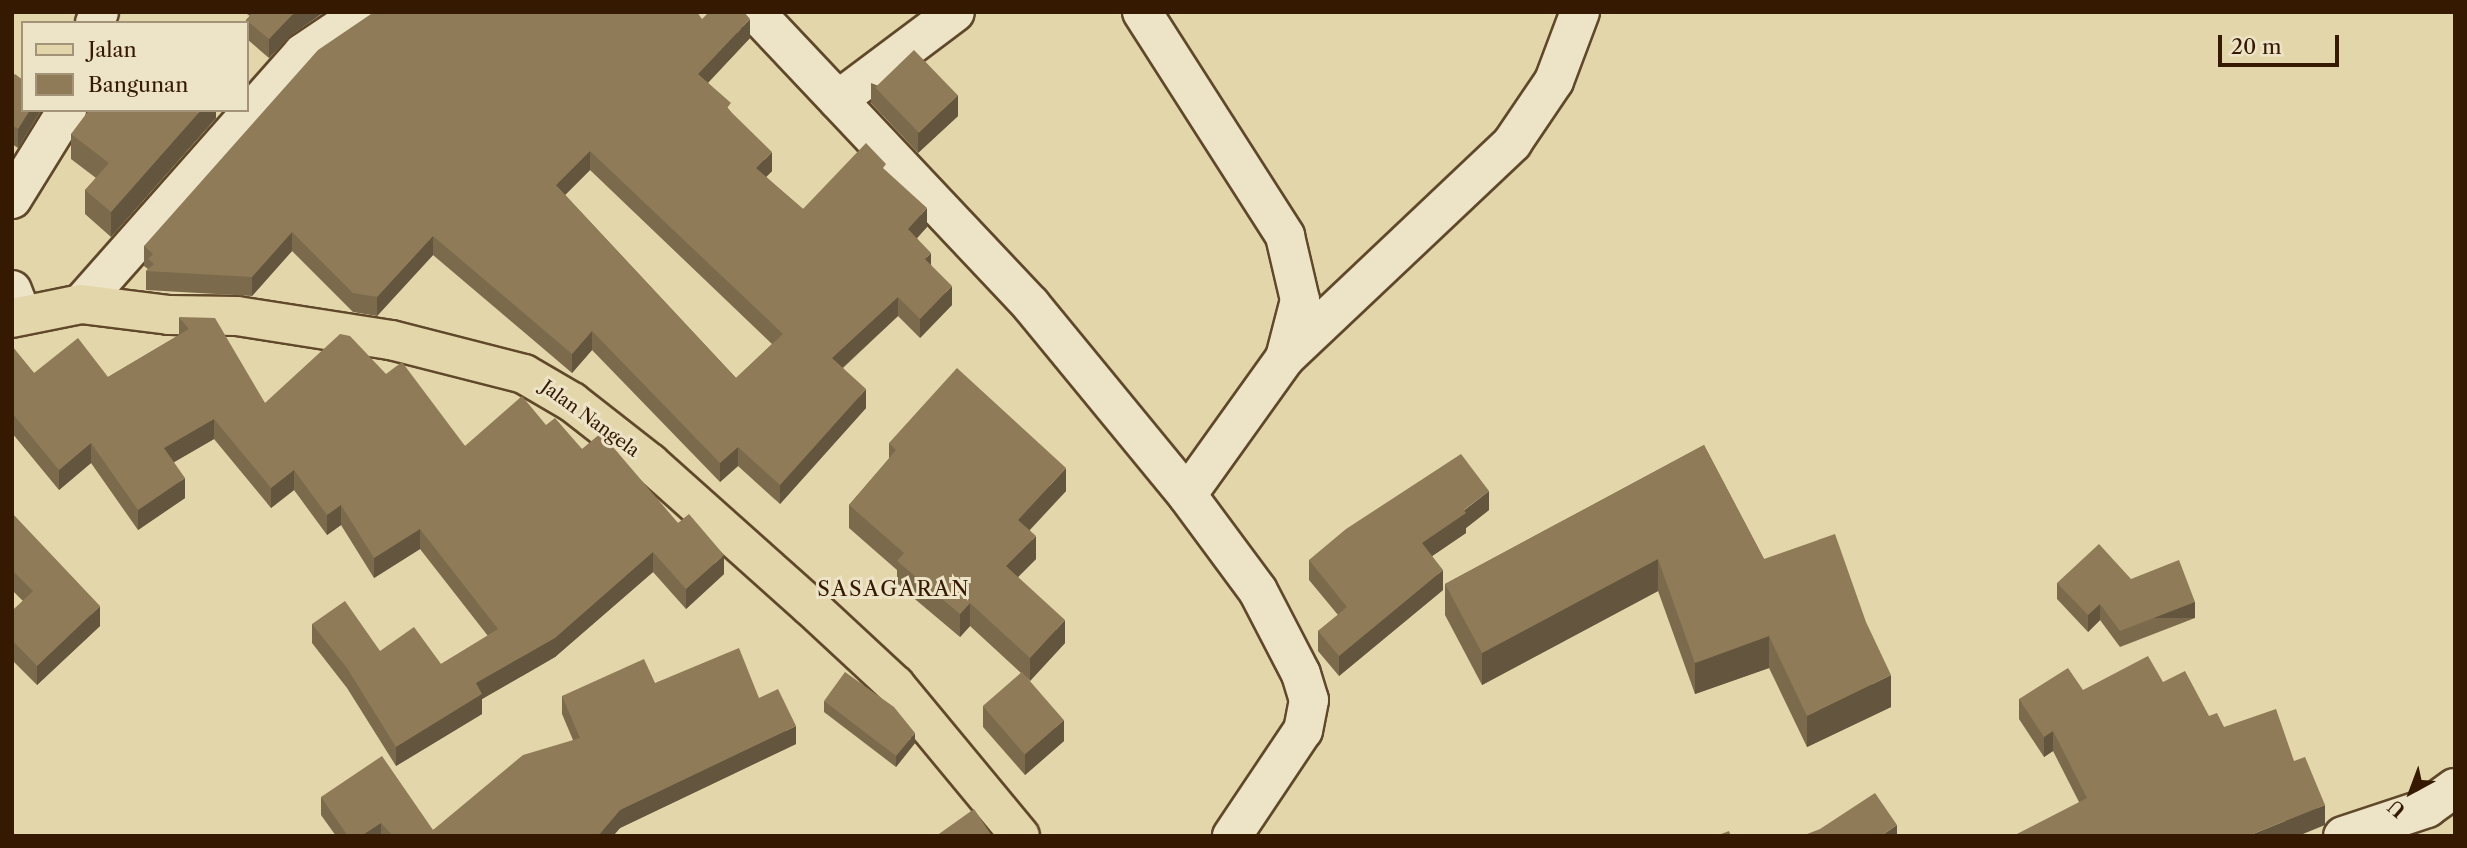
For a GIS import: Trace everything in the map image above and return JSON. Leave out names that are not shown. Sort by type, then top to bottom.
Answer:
[{"type":"main road","name":"Jalan Nangela","points":[[15,307],[81,304],[169,314],[237,316],[379,338],[524,374],[572,402],[650,463],[819,614],[895,685],[1020,836]]},
{"type":"street","points":[[81,304],[303,53],[364,12]]},
{"type":"street","points":[[755,12],[1031,305],[1187,495],[1258,592],[1301,674],[1309,701],[1303,730],[1232,836]]},
{"type":"street","points":[[838,100],[955,12]]},
{"type":"street","points":[[1142,12],[1285,236],[1300,300],[1285,358]]},
{"type":"street","points":[[1187,495],[1285,358],[1512,143],[1554,81],[1580,12]]},
{"type":"street","points":[[12,199],[66,112]]},
{"type":"street","points":[[2343,836],[2427,808],[2455,788]]},
{"type":"building","points":[[253,12],[296,12],[269,39],[246,20]]},
{"type":"building","points":[[374,12],[697,12],[702,19],[709,12],[744,12],[750,19],[698,74],[731,103],[727,108],[772,152],[756,168],[803,209],[866,143],[886,164],[883,168],[927,208],[908,229],[931,253],[925,259],[952,286],[920,319],[898,297],[832,358],[866,389],[780,485],[738,447],[720,463],[592,331],[572,354],[433,236],[377,297],[353,293],[292,232],[252,277],[146,271],[154,264],[148,259],[153,254],[144,246],[318,50]],"holes":[[[590,151],[783,334],[736,378],[556,185]]]},
{"type":"building","points":[[914,50],[958,95],[919,133],[875,88]]},
{"type":"building","points":[[15,74],[21,78],[21,112],[29,112],[18,129],[12,125],[12,77]]},
{"type":"building","points":[[88,112],[199,112],[111,212],[85,190],[109,163],[71,134]]},
{"type":"building","points":[[179,317],[215,318],[265,403],[340,334],[350,336],[386,374],[402,362],[465,446],[522,396],[546,425],[555,418],[582,449],[601,433],[678,523],[689,514],[724,555],[686,589],[653,552],[555,638],[476,683],[482,694],[396,747],[347,668],[312,624],[345,601],[380,651],[414,627],[441,664],[498,629],[420,529],[374,558],[341,505],[327,515],[294,470],[271,488],[214,419],[164,448],[185,478],[138,510],[91,443],[59,470],[12,413],[13,347],[34,373],[78,338],[108,377],[189,329]]},
{"type":"building","points":[[957,368],[1066,468],[1018,520],[1036,536],[1006,566],[1065,620],[1030,658],[970,603],[960,614],[897,561],[904,553],[849,505],[896,450],[889,443]]},
{"type":"building","points":[[1704,445],[1764,559],[1835,534],[1866,622],[1891,675],[1807,716],[1769,636],[1695,663],[1658,559],[1482,653],[1445,584]]},
{"type":"building","points":[[1461,454],[1489,491],[1464,510],[1466,513],[1422,543],[1443,570],[1339,656],[1318,631],[1347,607],[1309,560],[1346,529]]},
{"type":"building","points":[[12,513],[100,606],[37,666],[12,640],[12,611],[33,591],[12,570]]},
{"type":"building","points":[[2099,544],[2131,579],[2179,560],[2195,602],[2120,631],[2100,604],[2088,615],[2057,583]]},
{"type":"building","points":[[739,648],[759,698],[778,689],[796,726],[620,810],[598,836],[393,836],[381,823],[361,836],[348,836],[321,797],[382,756],[433,830],[523,755],[580,738],[562,696],[644,659],[655,683]]},
{"type":"building","points":[[2148,656],[2163,682],[2185,671],[2209,716],[2217,713],[2224,727],[2276,709],[2294,761],[2305,757],[2325,805],[2248,836],[2013,836],[2087,798],[2053,731],[2044,737],[2019,699],[2068,668],[2083,690]]},
{"type":"building","points":[[845,672],[894,707],[915,733],[896,756],[824,701]]},
{"type":"building","points":[[1022,672],[1064,720],[1025,754],[983,706]]},
{"type":"building","points":[[1875,793],[1897,825],[1881,836],[1802,836],[1820,829]]},
{"type":"building","points":[[974,809],[992,836],[936,836]]},
{"type":"building","points":[[1729,831],[1731,836],[1716,836]]},
{"type":"district","name":"SASAGARAN","points":[[894,589]]}]
